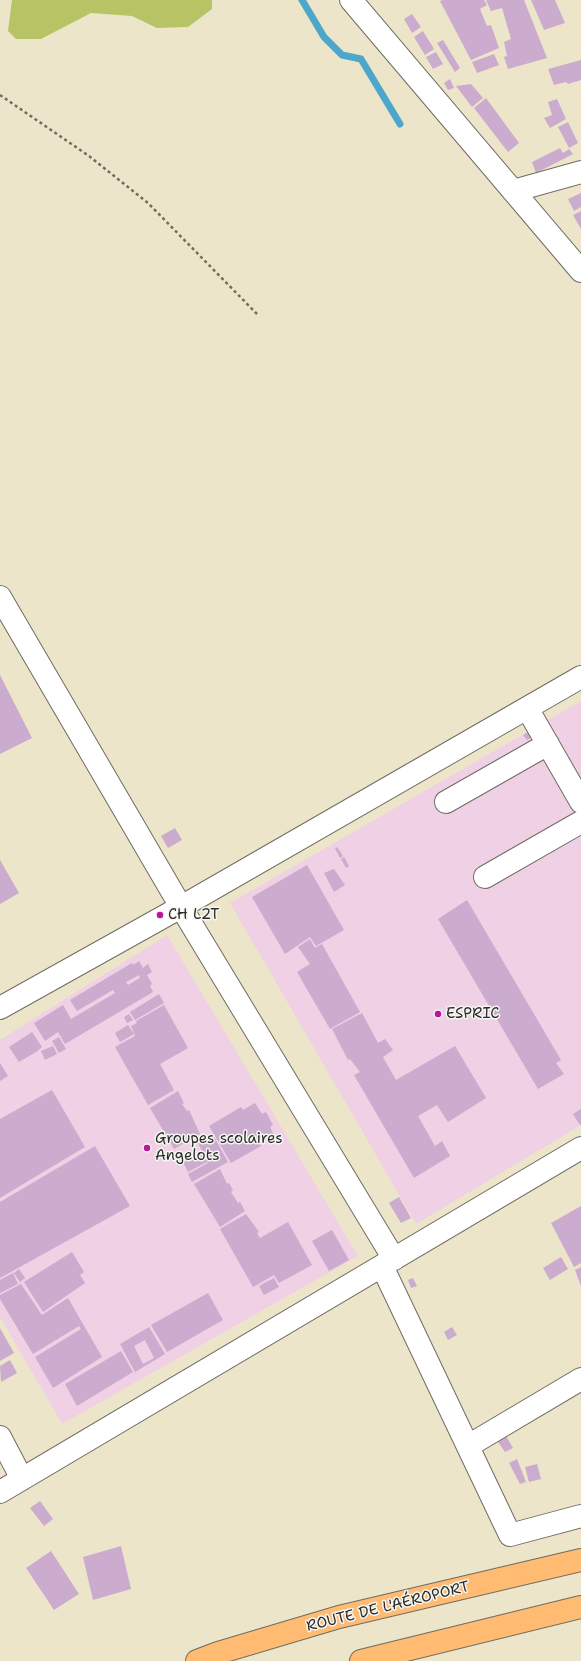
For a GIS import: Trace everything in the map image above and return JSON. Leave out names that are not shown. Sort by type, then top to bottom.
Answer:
[{"type":"highway","name":"ROUTE DE L'AÉROPORT","points":[[197,1661],[218,1652],[339,1617],[581,1560]]},
{"type":"highway","points":[[361,1661],[581,1607]]},
{"type":"street","points":[[351,0],[581,270]]},
{"type":"street","points":[[513,191],[581,172]]},
{"type":"street","points":[[0,597],[388,1263],[468,1446],[510,1535],[581,1516]]},
{"type":"street","points":[[0,1008],[181,907],[581,677]]},
{"type":"street","points":[[527,708],[581,802]]},
{"type":"street","points":[[446,802],[548,744]]},
{"type":"street","points":[[485,877],[581,822]]},
{"type":"street","points":[[0,1492],[581,1148]]},
{"type":"street","points":[[468,1446],[581,1379]]},
{"type":"street","points":[[0,1437],[22,1479]]},
{"type":"path","points":[[0,95],[90,156],[148,203],[258,314]]},
{"type":"shaded area","name":"ESPRIC","points":[[581,701],[581,1125],[416,1224],[230,903]]},
{"type":"shaded area","name":"Groupes scolaires Angelots","points":[[167,935],[358,1256],[62,1424],[0,1317],[0,1040]]},
{"type":"green space","points":[[12,0],[212,0],[212,9],[188,27],[157,28],[132,16],[91,13],[41,39],[16,39],[8,31]]},
{"type":"building","points":[[484,0],[487,5],[480,9],[487,26],[491,25],[499,48],[471,60],[440,1]]},
{"type":"building","points":[[486,0],[524,0],[547,58],[508,69],[504,57],[507,56],[504,42],[511,39],[502,8],[491,11]]},
{"type":"building","points":[[531,0],[555,0],[565,23],[544,30]]},
{"type":"building","points":[[412,14],[421,27],[412,33],[404,19]]},
{"type":"building","points":[[423,31],[434,49],[425,55],[414,37]]},
{"type":"building","points":[[443,40],[460,68],[455,72],[437,43]]},
{"type":"building","points":[[436,52],[443,64],[433,69],[426,57]]},
{"type":"building","points":[[494,54],[499,65],[477,73],[472,62]]},
{"type":"building","points":[[581,60],[581,80],[568,84],[566,82],[554,85],[548,69]]},
{"type":"building","points":[[450,79],[454,88],[448,90],[444,83]]},
{"type":"building","points":[[471,84],[483,98],[472,107],[456,86]]},
{"type":"building","points":[[486,98],[519,143],[508,152],[474,108]]},
{"type":"building","points":[[557,99],[566,119],[550,128],[544,118],[552,115],[548,102]]},
{"type":"building","points":[[568,122],[578,143],[569,148],[558,127]]},
{"type":"building","points":[[560,148],[563,153],[569,149],[573,154],[536,173],[532,162]]},
{"type":"building","points":[[581,193],[581,207],[574,211],[568,199]]},
{"type":"building","points":[[581,211],[581,229],[573,215]]},
{"type":"building","points":[[0,675],[32,738],[0,754]]},
{"type":"building","points":[[533,729],[536,735],[527,740],[523,735]]},
{"type":"building","points":[[175,828],[182,840],[168,848],[161,836]]},
{"type":"building","points":[[337,847],[343,856],[340,858],[335,848]]},
{"type":"building","points":[[344,857],[349,866],[346,868],[341,859]]},
{"type":"building","points":[[0,860],[19,893],[0,904]]},
{"type":"building","points":[[307,865],[344,930],[316,946],[310,937],[285,954],[252,897]]},
{"type":"building","points":[[334,869],[345,885],[334,892],[324,873]]},
{"type":"building","points":[[467,900],[561,1060],[556,1063],[564,1074],[538,1089],[438,919]]},
{"type":"building","points":[[310,939],[315,948],[322,944],[360,1012],[330,1029],[297,972],[310,964],[298,947]]},
{"type":"building","points":[[139,961],[143,968],[148,964],[152,972],[147,975],[152,984],[150,986],[153,992],[65,1044],[58,1032],[45,1041],[34,1023],[63,1005],[71,1019],[115,993],[113,990],[77,1011],[70,1000],[132,963],[133,965]],"holes":[[[139,975],[140,978],[128,985],[126,982]]]},
{"type":"building","points":[[159,994],[164,1003],[135,1020],[130,1012]]},
{"type":"building","points":[[164,1005],[188,1048],[160,1064],[174,1090],[148,1105],[115,1047],[135,1036],[131,1026],[137,1023],[136,1021]]},
{"type":"building","points":[[362,1013],[378,1043],[385,1039],[393,1050],[383,1057],[396,1080],[455,1046],[486,1098],[448,1122],[437,1105],[418,1116],[435,1146],[442,1141],[450,1156],[414,1178],[354,1075],[360,1072],[350,1059],[348,1060],[332,1029]]},
{"type":"building","points":[[129,1014],[133,1020],[127,1023],[124,1017]]},
{"type":"building","points":[[128,1025],[134,1034],[120,1042],[115,1033]]},
{"type":"building","points":[[32,1032],[42,1047],[19,1062],[9,1047]]},
{"type":"building","points":[[59,1037],[66,1049],[59,1053],[52,1041]]},
{"type":"building","points":[[53,1046],[57,1054],[45,1060],[41,1051]]},
{"type":"building","points":[[0,1063],[8,1076],[0,1081]]},
{"type":"building","points":[[52,1090],[85,1147],[0,1198],[0,1119]]},
{"type":"building","points":[[178,1091],[184,1103],[182,1104],[187,1111],[189,1110],[200,1134],[174,1149],[150,1108]]},
{"type":"building","points":[[255,1103],[262,1114],[266,1112],[273,1125],[270,1127],[274,1135],[260,1143],[261,1146],[231,1163],[209,1126],[241,1107],[243,1110]]},
{"type":"building","points":[[581,1109],[581,1124],[580,1125],[573,1114]]},
{"type":"building","points":[[212,1133],[228,1162],[192,1182],[188,1174],[208,1163],[197,1141]]},
{"type":"building","points":[[95,1146],[130,1206],[0,1278],[0,1202]]},
{"type":"building","points":[[201,1151],[207,1162],[188,1172],[183,1162]]},
{"type":"building","points":[[220,1169],[227,1184],[229,1183],[233,1190],[231,1192],[238,1203],[240,1202],[245,1211],[220,1227],[194,1184]]},
{"type":"building","points":[[399,1197],[411,1218],[401,1223],[389,1203]]},
{"type":"building","points":[[581,1206],[581,1263],[574,1267],[551,1223]]},
{"type":"building","points":[[246,1214],[259,1232],[257,1233],[260,1238],[288,1222],[312,1265],[279,1283],[274,1275],[253,1287],[220,1229]]},
{"type":"building","points":[[332,1230],[349,1260],[329,1271],[312,1241]]},
{"type":"building","points":[[72,1252],[84,1272],[80,1275],[85,1283],[43,1312],[24,1282]]},
{"type":"building","points":[[561,1257],[568,1269],[550,1280],[543,1268]]},
{"type":"building","points":[[581,1267],[581,1286],[575,1270]]},
{"type":"building","points":[[19,1269],[25,1278],[20,1282],[14,1273]]},
{"type":"building","points":[[13,1273],[18,1284],[0,1293],[0,1280]]},
{"type":"building","points":[[274,1278],[279,1287],[264,1295],[259,1286]]},
{"type":"building","points":[[413,1278],[417,1286],[411,1288],[408,1280]]},
{"type":"building","points":[[21,1284],[42,1315],[68,1298],[102,1357],[53,1388],[35,1357],[81,1329],[79,1326],[33,1354],[0,1299],[0,1295]]},
{"type":"building","points":[[208,1293],[223,1320],[167,1352],[151,1325]]},
{"type":"building","points":[[149,1327],[165,1354],[135,1372],[120,1344]],"holes":[[[145,1340],[154,1358],[143,1364],[134,1346]]]},
{"type":"building","points":[[452,1327],[457,1335],[448,1340],[444,1332]]},
{"type":"building","points":[[0,1328],[14,1353],[0,1361]]},
{"type":"building","points":[[121,1351],[133,1372],[77,1406],[65,1384]]},
{"type":"building","points":[[10,1360],[17,1373],[1,1382],[0,1366]]},
{"type":"building","points":[[506,1436],[513,1448],[505,1452],[498,1442]]},
{"type":"building","points":[[517,1459],[526,1482],[520,1484],[509,1463]]},
{"type":"building","points":[[537,1464],[541,1479],[529,1482],[525,1467]]},
{"type":"building","points":[[40,1501],[53,1519],[44,1526],[30,1508]]},
{"type":"building","points":[[121,1546],[131,1589],[93,1600],[83,1557]]},
{"type":"building","points":[[51,1551],[79,1594],[54,1610],[26,1568]]},
{"type":"waterway","points":[[302,0],[324,37],[342,55],[361,59],[400,124]]},
{"type":"place","name":"CH L2T","points":[[160,915]]},
{"type":"place","name":"ESPRIC","points":[[438,1014]]},
{"type":"place","name":"Groupes scolaires Angelots","points":[[147,1148]]}]
